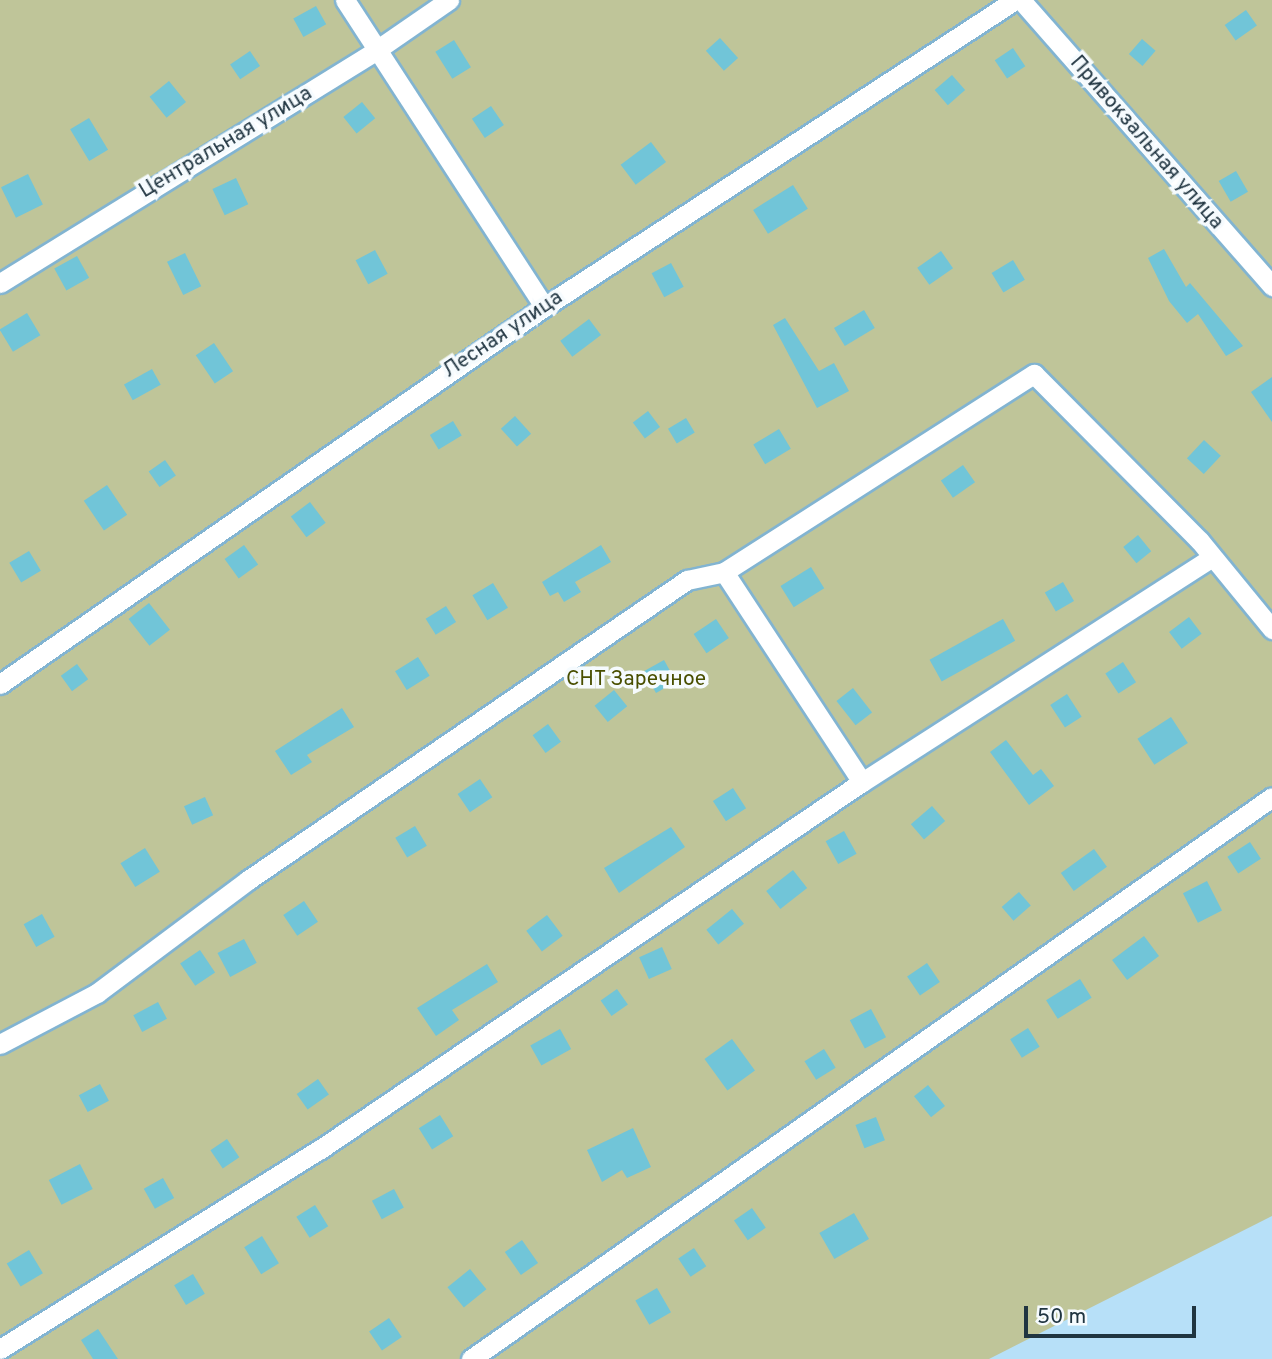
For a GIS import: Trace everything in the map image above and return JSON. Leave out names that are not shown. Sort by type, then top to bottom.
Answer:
[{"type":"street","points":[[345,0],[375,51],[544,307]]},
{"type":"street","name":"Центральная улица","points":[[0,283],[375,51],[449,0]]},
{"type":"street","name":"Лесная улица","points":[[0,684],[544,307],[1015,0]]},
{"type":"street","name":"Привокзальная улица","points":[[1021,0],[1272,286]]},
{"type":"street","points":[[0,1044],[97,993],[248,880],[687,580],[724,572],[1034,374],[1212,557],[1272,629]]},
{"type":"street","points":[[0,1349],[319,1150],[862,782],[1212,557]]},
{"type":"street","points":[[724,572],[862,782]]},
{"type":"street","points":[[471,1359],[1272,797]]},
{"type":"green space","name":"СНТ Заречное","points":[[0,0],[1272,0],[1272,1216],[989,1359],[0,1359]]},
{"type":"building","points":[[316,6],[326,24],[303,37],[293,19]]},
{"type":"building","points":[[1246,10],[1257,26],[1236,40],[1225,25]]},
{"type":"building","points":[[720,38],[738,58],[724,71],[706,51]]},
{"type":"building","points":[[1142,39],[1156,51],[1142,66],[1129,54]]},
{"type":"building","points":[[454,40],[471,67],[452,79],[435,52]]},
{"type":"building","points":[[1013,48],[1025,66],[1007,79],[995,60]]},
{"type":"building","points":[[250,51],[260,66],[240,79],[230,64]]},
{"type":"building","points":[[952,75],[965,90],[948,105],[935,90]]},
{"type":"building","points":[[169,81],[186,102],[167,118],[150,97]]},
{"type":"building","points":[[362,102],[375,118],[357,133],[343,117]]},
{"type":"building","points":[[491,106],[504,125],[485,138],[472,119]]},
{"type":"building","points":[[89,118],[108,150],[89,161],[70,129]]},
{"type":"building","points":[[651,142],[666,162],[636,185],[621,165]]},
{"type":"building","points":[[1236,171],[1248,192],[1231,202],[1219,181]]},
{"type":"building","points":[[28,174],[43,205],[16,218],[1,187]]},
{"type":"building","points":[[236,178],[248,204],[225,215],[212,189]]},
{"type":"building","points":[[793,185],[808,209],[768,234],[753,210]]},
{"type":"building","points":[[1164,249],[1186,287],[1190,283],[1243,346],[1226,356],[1198,314],[1187,323],[1169,301],[1148,258]]},
{"type":"building","points":[[375,250],[388,274],[368,284],[356,260]]},
{"type":"building","points":[[941,251],[953,268],[929,285],[917,268]]},
{"type":"building","points":[[185,253],[201,286],[183,295],[167,262]]},
{"type":"building","points":[[77,256],[89,278],[66,290],[54,269]]},
{"type":"building","points":[[1013,260],[1025,280],[1003,293],[992,273]]},
{"type":"building","points":[[671,263],[684,287],[664,297],[652,273]]},
{"type":"building","points":[[864,310],[875,328],[845,346],[834,328]]},
{"type":"building","points":[[27,313],[40,335],[13,352],[0,329]]},
{"type":"building","points":[[785,318],[819,371],[834,363],[849,391],[817,408],[773,325]]},
{"type":"building","points":[[589,319],[601,335],[572,357],[560,341]]},
{"type":"building","points":[[214,343],[233,371],[215,383],[196,355]]},
{"type":"building","points":[[152,369],[161,385],[133,400],[124,385]]},
{"type":"building","points":[[1272,377],[1272,422],[1251,392]]},
{"type":"building","points":[[648,411],[660,427],[645,438],[633,422]]},
{"type":"building","points":[[515,416],[531,434],[517,447],[501,429]]},
{"type":"building","points":[[686,418],[695,433],[677,443],[668,429]]},
{"type":"building","points":[[453,421],[462,436],[439,449],[430,435]]},
{"type":"building","points":[[779,429],[791,449],[765,464],[753,444]]},
{"type":"building","points":[[1204,440],[1221,456],[1204,474],[1187,458]]},
{"type":"building","points":[[165,460],[176,476],[160,487],[149,471]]},
{"type":"building","points":[[963,465],[975,482],[953,498],[941,480]]},
{"type":"building","points":[[107,485],[127,515],[104,531],[84,501]]},
{"type":"building","points":[[310,502],[326,523],[306,537],[291,516]]},
{"type":"building","points":[[1138,535],[1151,551],[1136,563],[1123,547]]},
{"type":"building","points":[[244,545],[258,564],[239,579],[225,559]]},
{"type":"building","points":[[601,545],[611,562],[575,582],[581,592],[564,602],[558,592],[550,596],[542,582]]},
{"type":"building","points":[[29,551],[41,571],[21,583],[9,563]]},
{"type":"building","points":[[811,567],[824,588],[794,607],[780,586]]},
{"type":"building","points":[[1063,582],[1074,601],[1056,612],[1045,592]]},
{"type":"building","points":[[493,583],[508,608],[487,620],[472,595]]},
{"type":"building","points":[[149,603],[170,630],[149,646],[129,619]]},
{"type":"building","points":[[446,606],[456,622],[436,635],[426,619]]},
{"type":"building","points":[[1189,617],[1202,634],[1182,649],[1169,632]]},
{"type":"building","points":[[716,619],[729,638],[706,653],[694,634]]},
{"type":"building","points":[[1003,619],[1015,641],[942,682],[930,660]]},
{"type":"building","points":[[418,657],[430,676],[407,690],[395,671]]},
{"type":"building","points":[[664,660],[676,682],[656,693],[644,671]]},
{"type":"building","points":[[1123,662],[1136,682],[1118,694],[1105,673]]},
{"type":"building","points":[[77,664],[88,679],[72,691],[61,676]]},
{"type":"building","points":[[853,688],[872,712],[856,725],[836,701]]},
{"type":"building","points":[[614,690],[627,706],[608,722],[595,706]]},
{"type":"building","points":[[1067,694],[1082,717],[1065,728],[1050,705]]},
{"type":"building","points":[[342,708],[354,727],[307,755],[312,762],[291,775],[275,751]]},
{"type":"building","points":[[1171,717],[1188,743],[1154,765],[1137,739]]},
{"type":"building","points":[[548,724],[561,742],[546,753],[533,735]]},
{"type":"building","points":[[1006,740],[1033,775],[1041,769],[1054,786],[1029,805],[990,752]]},
{"type":"building","points":[[480,779],[492,797],[470,812],[458,794]]},
{"type":"building","points":[[733,788],[746,808],[726,821],[713,801]]},
{"type":"building","points":[[205,797],[213,815],[192,825],[184,806]]},
{"type":"building","points":[[932,806],[945,821],[924,839],[911,824]]},
{"type":"building","points":[[415,826],[427,846],[407,858],[395,838]]},
{"type":"building","points":[[671,827],[685,847],[619,893],[604,868]]},
{"type":"building","points":[[844,831],[857,854],[838,864],[826,841]]},
{"type":"building","points":[[1250,842],[1261,859],[1238,873],[1227,857]]},
{"type":"building","points":[[145,848],[160,872],[135,887],[120,863]]},
{"type":"building","points":[[1094,849],[1107,867],[1074,891],[1061,873]]},
{"type":"building","points":[[793,870],[807,888],[780,909],[766,891]]},
{"type":"building","points":[[1207,881],[1222,910],[1198,923],[1183,893]]},
{"type":"building","points":[[1019,892],[1031,906],[1013,921],[1002,907]]},
{"type":"building","points":[[304,901],[318,922],[297,936],[283,915]]},
{"type":"building","points":[[732,909],[744,924],[718,945],[706,930]]},
{"type":"building","points":[[42,914],[55,937],[36,947],[24,924]]},
{"type":"building","points":[[547,915],[563,936],[542,951],[526,931]]},
{"type":"building","points":[[1144,936],[1159,956],[1127,980],[1112,960]]},
{"type":"building","points":[[244,939],[257,963],[230,977],[218,953]]},
{"type":"building","points":[[662,947],[672,969],[649,979],[639,957]]},
{"type":"building","points":[[200,950],[215,972],[195,986],[180,963]]},
{"type":"building","points":[[927,963],[940,982],[920,995],[907,976]]},
{"type":"building","points":[[487,964],[498,982],[452,1010],[459,1020],[436,1036],[417,1008]]},
{"type":"building","points":[[1080,979],[1092,998],[1058,1019],[1046,1000]]},
{"type":"building","points":[[617,989],[628,1005],[612,1016],[601,1000]]},
{"type":"building","points":[[158,1002],[167,1019],[142,1032],[133,1015]]},
{"type":"building","points":[[871,1009],[886,1037],[865,1049],[850,1020]]},
{"type":"building","points":[[1028,1028],[1040,1047],[1022,1058],[1010,1039]]},
{"type":"building","points":[[560,1029],[571,1049],[541,1066],[530,1045]]},
{"type":"building","points":[[732,1039],[755,1071],[727,1091],[704,1059]]},
{"type":"building","points":[[824,1049],[836,1068],[816,1080],[804,1061]]},
{"type":"building","points":[[318,1079],[329,1095],[308,1109],[297,1094]]},
{"type":"building","points":[[100,1084],[109,1101],[88,1112],[79,1095]]},
{"type":"building","points":[[928,1085],[945,1106],[931,1117],[914,1096]]},
{"type":"building","points":[[440,1115],[453,1136],[432,1149],[419,1128]]},
{"type":"building","points":[[876,1117],[885,1140],[864,1148],[855,1125]]},
{"type":"building","points":[[633,1128],[651,1167],[627,1178],[622,1170],[602,1182],[587,1150]]},
{"type":"building","points":[[227,1139],[239,1157],[223,1168],[210,1150]]},
{"type":"building","points":[[80,1164],[93,1189],[62,1205],[49,1180]]},
{"type":"building","points":[[163,1178],[174,1198],[155,1209],[144,1189]]},
{"type":"building","points":[[394,1189],[404,1208],[382,1219],[372,1201]]},
{"type":"building","points":[[315,1205],[328,1226],[310,1238],[296,1217]]},
{"type":"building","points":[[752,1208],[766,1228],[748,1240],[734,1221]]},
{"type":"building","points":[[854,1213],[869,1239],[834,1259],[819,1233]]},
{"type":"building","points":[[262,1236],[279,1263],[261,1274],[244,1247]]},
{"type":"building","points":[[522,1240],[538,1263],[521,1275],[505,1252]]},
{"type":"building","points":[[694,1248],[706,1266],[691,1277],[678,1259]]},
{"type":"building","points":[[29,1250],[43,1273],[21,1287],[7,1263]]},
{"type":"building","points":[[470,1269],[486,1289],[464,1307],[447,1287]]},
{"type":"building","points":[[193,1274],[205,1294],[186,1305],[174,1285]]},
{"type":"building","points":[[657,1288],[671,1312],[649,1325],[635,1300]]},
{"type":"building","points":[[389,1318],[402,1337],[382,1350],[369,1331]]},
{"type":"building","points":[[98,1329],[118,1359],[93,1359],[81,1340]]}]
